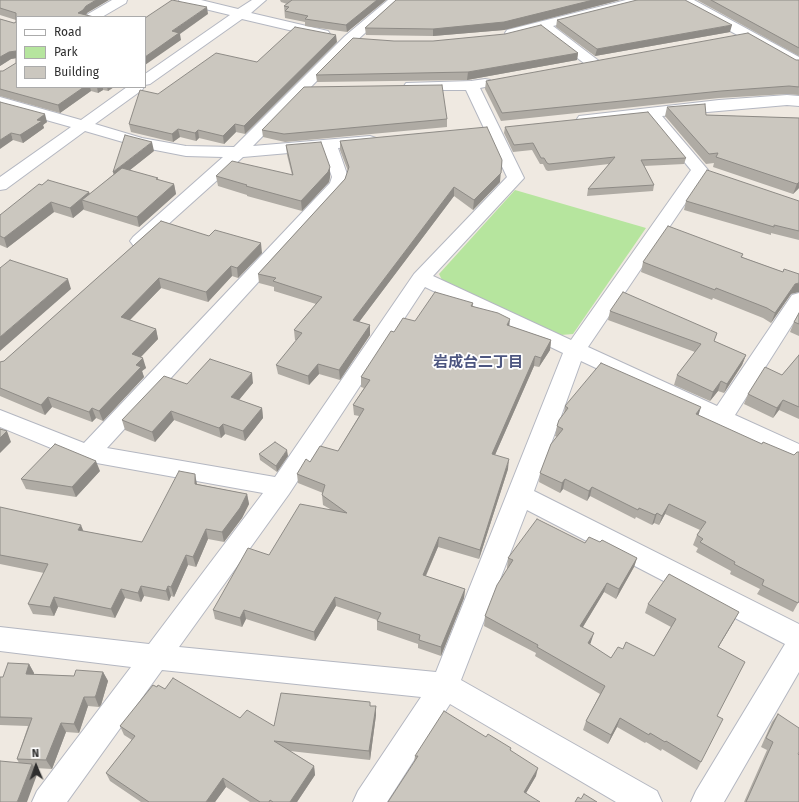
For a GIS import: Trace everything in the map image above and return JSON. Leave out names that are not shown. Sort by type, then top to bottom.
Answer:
[{"type":"street","points":[[95,16],[121,0]]},
{"type":"street","points":[[185,0],[303,31],[358,40]]},
{"type":"street","points":[[146,80],[260,0]]},
{"type":"street","points":[[125,253],[310,88],[396,0]]},
{"type":"street","points":[[497,36],[641,0]]},
{"type":"street","points":[[684,0],[799,63]]},
{"type":"street","points":[[543,25],[594,64]]},
{"type":"street","points":[[725,39],[748,35]]},
{"type":"street","points":[[579,66],[609,61]]},
{"type":"street","points":[[394,87],[471,85],[502,80]]},
{"type":"street","points":[[48,802],[281,487],[421,278],[516,178],[471,85]]},
{"type":"street","points":[[0,186],[136,88]]},
{"type":"street","points":[[568,120],[719,105],[787,100],[799,101]]},
{"type":"street","points":[[0,102],[162,147],[200,152],[238,152],[384,140]]},
{"type":"street","points":[[369,802],[446,686],[575,350],[707,172],[652,112]]},
{"type":"street","points":[[88,454],[338,184],[340,177],[329,145]]},
{"type":"street","points":[[421,278],[799,454]]},
{"type":"street","points":[[722,418],[799,299]]},
{"type":"street","points":[[0,418],[88,454],[281,487]]},
{"type":"street","points":[[520,495],[799,638]]},
{"type":"street","points":[[0,640],[446,686],[646,802]]},
{"type":"street","points":[[707,802],[799,646]]},
{"type":"green space","points":[[515,190],[646,228],[573,334],[561,335],[442,280],[439,274]]},
{"type":"building","points":[[0,0],[96,0],[78,13],[90,16],[16,16],[16,13],[0,8]]},
{"type":"building","points":[[172,0],[207,7],[172,31],[179,33],[146,56],[146,17]]},
{"type":"building","points":[[292,0],[377,0],[346,25],[305,19],[308,16],[285,11],[289,7],[284,6]]},
{"type":"building","points":[[396,0],[593,0],[504,22],[433,29],[365,28]]},
{"type":"building","points":[[637,0],[685,0],[732,25],[597,49],[557,20]]},
{"type":"building","points":[[711,0],[799,0],[799,48]]},
{"type":"building","points":[[0,19],[14,23],[16,22],[16,51],[9,52],[0,57]]},
{"type":"building","points":[[541,25],[578,53],[468,72],[316,75],[353,38],[394,41],[433,41],[505,34]]},
{"type":"building","points":[[295,27],[336,35],[244,126],[235,124],[223,136],[198,130],[195,133],[178,129],[172,134],[129,124],[140,90],[158,94],[216,53],[257,62]]},
{"type":"building","points":[[748,33],[796,60],[799,60],[799,87],[789,86],[721,91],[502,113],[486,81]]},
{"type":"building","points":[[16,63],[16,88],[83,88],[58,105],[0,89],[0,71],[3,71]]},
{"type":"building","points":[[442,85],[447,119],[284,134],[262,130],[304,87]]},
{"type":"building","points":[[0,102],[45,114],[37,120],[42,121],[20,135],[11,133],[0,140]]},
{"type":"building","points":[[705,104],[706,115],[799,118],[799,182],[797,184],[716,157],[718,153],[709,154],[667,107]]},
{"type":"building","points":[[648,112],[686,158],[641,160],[654,185],[588,189],[615,157],[549,164],[544,158],[541,158],[533,143],[514,145],[505,127]]},
{"type":"building","points":[[487,127],[502,160],[501,173],[474,200],[454,187],[353,320],[370,325],[339,370],[318,364],[308,376],[276,365],[302,333],[294,330],[322,297],[273,281],[276,278],[258,274],[345,179],[349,167],[340,141]]},
{"type":"building","points":[[125,135],[152,142],[113,172]]},
{"type":"building","points":[[321,142],[330,167],[328,172],[301,201],[216,176],[232,161],[293,175],[286,145]]},
{"type":"building","points":[[122,168],[174,184],[137,217],[82,200]]},
{"type":"building","points":[[707,170],[799,201],[799,231],[774,225],[774,227],[686,201]]},
{"type":"building","points":[[48,180],[89,192],[70,208],[51,202],[4,238],[0,236],[0,215],[39,184],[42,185]]},
{"type":"building","points":[[161,221],[209,236],[215,230],[261,243],[237,268],[231,266],[206,292],[159,278],[121,317],[156,329],[132,354],[143,358],[136,365],[141,367],[99,411],[92,408],[89,412],[48,397],[41,405],[0,388],[0,362],[4,361]]},
{"type":"building","points":[[668,226],[743,254],[741,257],[783,272],[784,269],[799,274],[799,283],[795,284],[775,313],[767,308],[716,288],[715,290],[643,262]]},
{"type":"building","points":[[10,260],[68,279],[0,337],[0,268]]},
{"type":"building","points":[[435,292],[473,303],[471,306],[498,313],[510,319],[507,325],[551,340],[541,358],[535,356],[492,454],[509,459],[480,550],[439,537],[423,575],[465,589],[441,647],[419,640],[420,635],[377,621],[381,613],[335,597],[314,632],[244,610],[240,618],[213,610],[248,548],[269,555],[300,504],[347,513],[322,495],[325,485],[297,474],[306,459],[310,462],[320,446],[338,451],[364,409],[353,405],[370,380],[361,377],[391,331],[394,332],[403,318],[415,321]]},
{"type":"building","points":[[623,292],[717,333],[714,341],[746,355],[727,384],[721,381],[713,392],[677,375],[701,344],[610,311]]},
{"type":"building","points":[[799,313],[799,324],[794,322]]},
{"type":"building","points":[[799,355],[799,407],[783,400],[777,408],[748,394],[765,367],[782,375]]},
{"type":"building","points":[[210,359],[252,373],[231,397],[262,408],[243,431],[223,424],[219,428],[171,411],[152,432],[122,420],[164,376],[187,384]]},
{"type":"building","points":[[601,363],[701,407],[696,414],[762,444],[763,442],[794,455],[799,452],[798,603],[762,585],[764,580],[734,564],[735,562],[700,542],[703,539],[697,535],[706,522],[669,504],[662,516],[657,513],[655,515],[639,508],[638,510],[592,487],[589,491],[565,479],[562,483],[540,473],[551,444],[563,429],[557,426],[559,420],[568,408],[565,406]]},
{"type":"building","points":[[0,429],[7,431],[0,438]]},
{"type":"building","points":[[275,442],[287,450],[276,466],[259,454]]},
{"type":"building","points":[[55,444],[96,461],[72,487],[21,479]]},
{"type":"building","points":[[179,471],[195,474],[195,484],[247,494],[240,508],[222,532],[206,529],[193,557],[186,555],[171,587],[168,586],[166,591],[141,586],[138,593],[121,589],[111,609],[54,597],[50,607],[28,604],[48,564],[0,555],[0,507],[81,525],[78,530],[142,542]]},
{"type":"building","points":[[537,519],[585,543],[589,537],[600,542],[602,540],[637,558],[619,589],[607,583],[580,626],[594,633],[588,643],[611,658],[618,647],[623,649],[626,642],[654,656],[676,619],[648,604],[669,574],[739,612],[718,647],[745,662],[717,716],[723,719],[701,762],[666,741],[665,742],[650,733],[649,735],[620,718],[611,735],[586,721],[605,686],[537,647],[538,645],[485,616],[497,585],[513,560],[508,558]]},
{"type":"building","points":[[8,663],[29,664],[26,674],[74,676],[76,670],[103,672],[95,697],[84,697],[74,724],[61,723],[46,760],[17,759],[32,718],[0,717],[0,677],[3,677]]},
{"type":"building","points":[[173,678],[240,718],[247,710],[274,726],[281,693],[370,702],[370,706],[376,706],[369,751],[274,741],[314,766],[290,802],[273,802],[270,800],[269,802],[260,802],[223,778],[206,802],[149,802],[106,773],[135,736],[120,726],[153,685],[157,687],[158,685],[165,689]]},
{"type":"building","points":[[444,711],[486,737],[488,734],[511,748],[510,750],[538,768],[524,792],[540,802],[388,802],[418,756],[415,756]]},
{"type":"building","points":[[778,714],[799,728],[799,802],[746,802],[773,742],[766,738]]},
{"type":"building","points":[[0,761],[32,764],[17,802],[0,802]]},
{"type":"building","points":[[584,794],[597,802],[575,802],[578,797],[581,799]]},
{"type":"district","name":"岩成台二丁目","points":[[478,363]]}]
